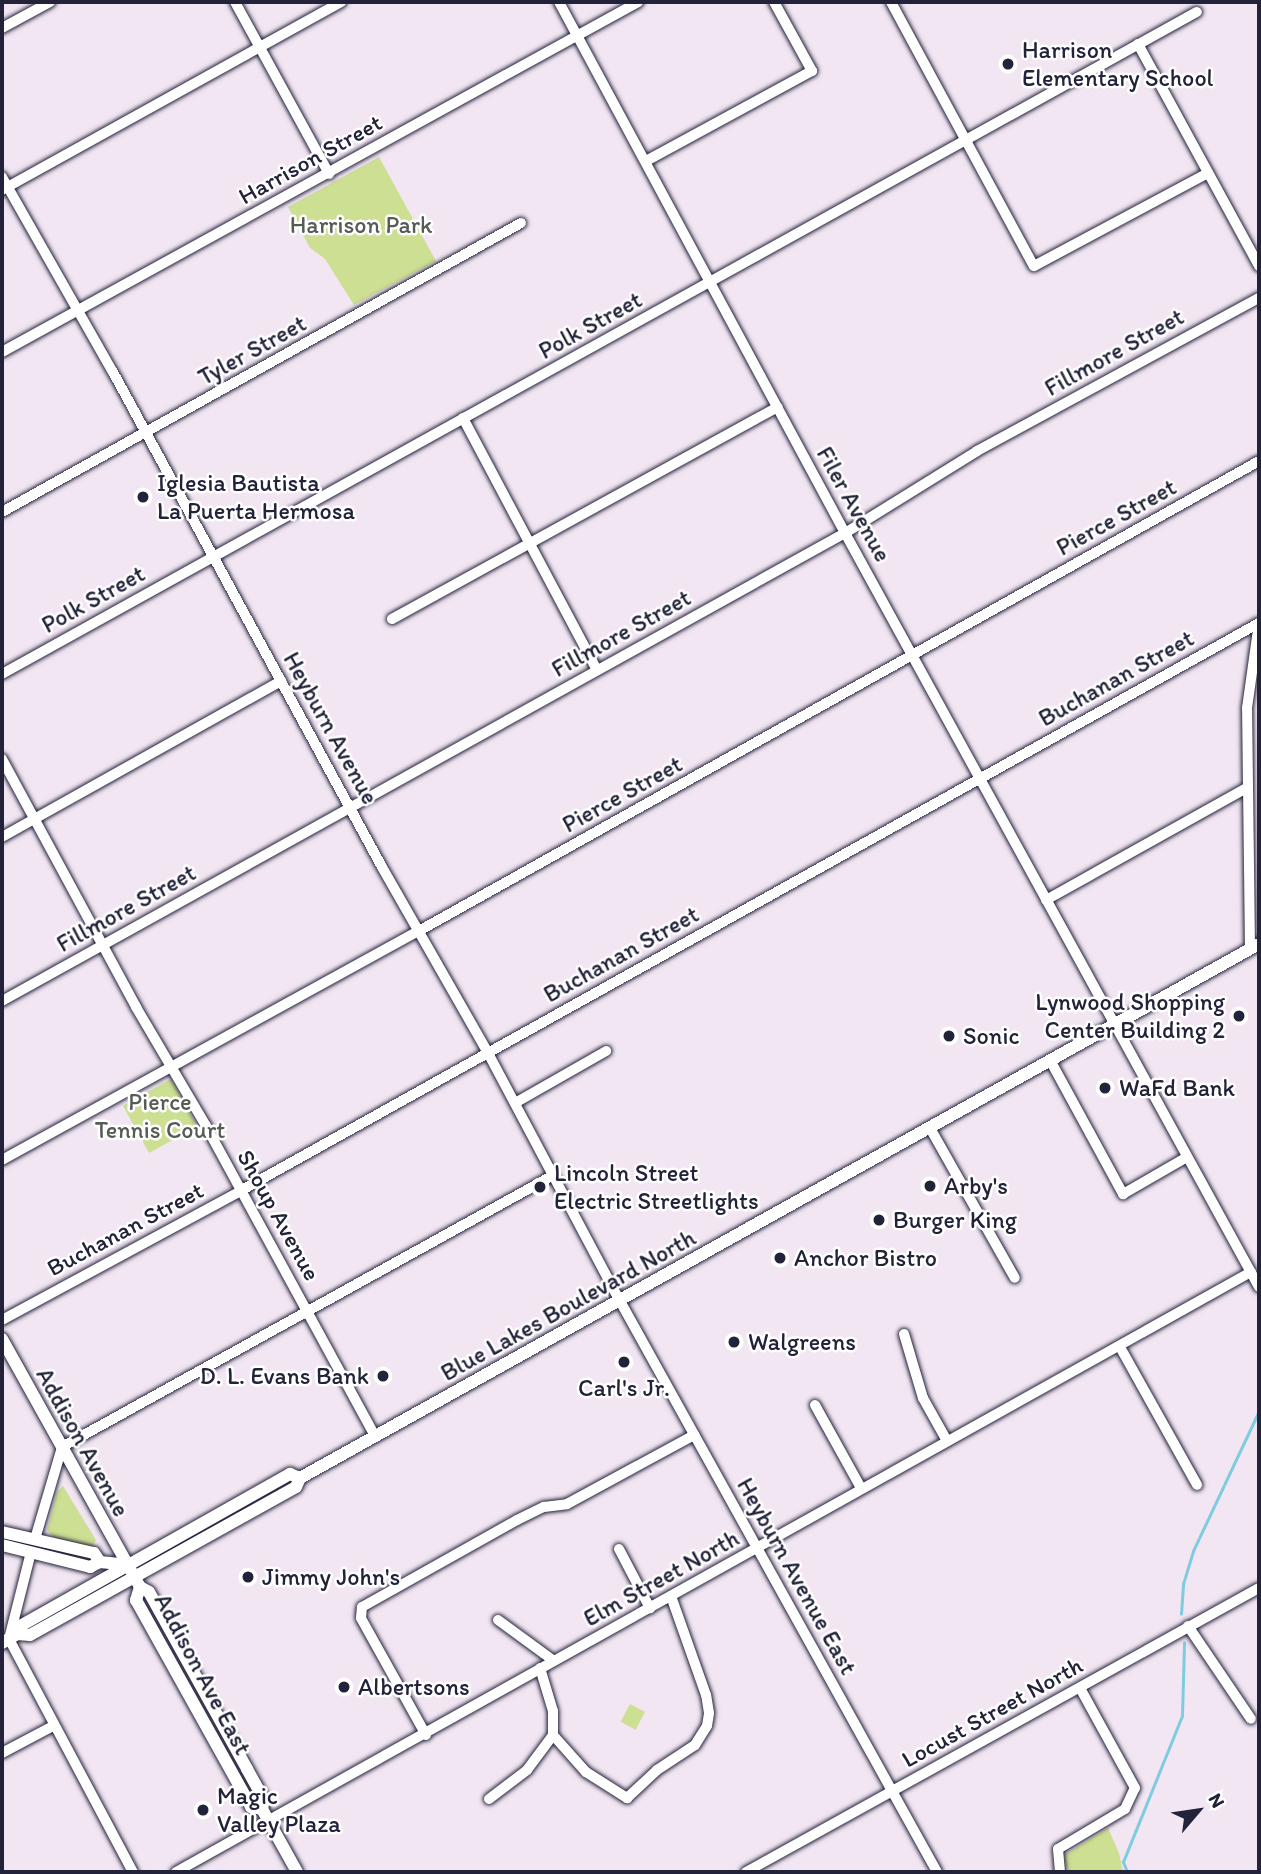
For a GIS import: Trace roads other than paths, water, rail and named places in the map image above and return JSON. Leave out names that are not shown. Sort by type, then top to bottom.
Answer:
[{"type":"main road","name":"Blue Lakes Boulevard North","points":[[134,1576],[290,1474],[300,1478],[1254,946]]},
{"type":"main road","name":"Addison Avenue","points":[[2,1339],[134,1576]]},
{"type":"main road","points":[[2,1532],[94,1553],[100,1562],[134,1576]]},
{"type":"main road","points":[[2,1545],[90,1567],[100,1562]]},
{"type":"main road","points":[[9,1638],[22,1625],[134,1576]]},
{"type":"main road","name":"Addison Ave East","points":[[134,1576],[136,1600],[251,1807],[268,1815],[297,1872]]},
{"type":"street","points":[[2,28],[50,2]]},
{"type":"street","points":[[235,2],[329,174]]},
{"type":"street","points":[[4,188],[341,2]]},
{"type":"street","name":"Filer Avenue","points":[[559,2],[845,533],[1259,1287]]},
{"type":"street","name":"Harrison Street","points":[[2,352],[638,2]]},
{"type":"street","points":[[646,161],[812,71],[774,2]]},
{"type":"street","points":[[891,2],[1034,266],[1208,173]]},
{"type":"street","name":"Polk Street","points":[[2,674],[1198,12]]},
{"type":"street","points":[[1138,44],[1259,266]]},
{"type":"street","name":"Heyburn Avenue","points":[[2,177],[4,188],[78,310],[417,932],[488,1053],[620,1301]]},
{"type":"street","name":"Tyler Street","points":[[2,512],[521,223]]},
{"type":"street","name":"Fillmore Street","points":[[2,1001],[845,533],[977,451],[1259,298]]},
{"type":"street","points":[[393,619],[777,407]]},
{"type":"street","points":[[463,418],[597,670]]},
{"type":"street","name":"Pierce Street","points":[[2,1160],[914,656],[1259,461]]},
{"type":"street","points":[[1254,946],[1247,708],[1259,623]]},
{"type":"street","name":"Buchanan Street","points":[[2,1320],[242,1190],[1259,623]]},
{"type":"street","points":[[2,837],[281,681]]},
{"type":"street","name":"Shoup Avenue","points":[[2,759],[103,945],[242,1190],[375,1436]]},
{"type":"street","points":[[1046,900],[1248,787]]},
{"type":"street","points":[[515,1103],[606,1052]]},
{"type":"street","points":[[1050,1060],[1123,1194],[1187,1157]]},
{"type":"street","points":[[930,1128],[1015,1278]]},
{"type":"street","points":[[35,1539],[62,1447],[309,1313],[552,1176]]},
{"type":"street","name":"Elm Street North","points":[[176,1872],[268,1815],[426,1735],[540,1668],[1251,1272]]},
{"type":"street","name":"Heyburn Avenue East","points":[[620,1301],[937,1872]]},
{"type":"street","points":[[904,1334],[923,1398],[947,1441]]},
{"type":"street","points":[[1120,1347],[1198,1485]]},
{"type":"street","points":[[815,1405],[861,1488]]},
{"type":"street","points":[[426,1735],[361,1618],[362,1607],[517,1520],[544,1507],[567,1504],[694,1435]]},
{"type":"street","points":[[619,1549],[650,1608]]},
{"type":"street","points":[[31,1552],[9,1638],[53,1726],[133,1872]]},
{"type":"street","name":"Locust Street North","points":[[746,1872],[1259,1588]]},
{"type":"street","points":[[553,1735],[586,1772],[627,1798],[657,1770],[696,1744],[707,1726],[709,1713],[706,1695],[671,1596]]},
{"type":"street","points":[[498,1620],[554,1661]]},
{"type":"street","points":[[1188,1626],[1251,1719]]},
{"type":"street","points":[[489,1800],[527,1770],[553,1735],[553,1711],[540,1668]]},
{"type":"street","points":[[1060,1872],[1058,1849],[1125,1809],[1135,1788],[1080,1688]]},
{"type":"street","points":[[2,1753],[53,1726]]},
{"type":"waterway","points":[[1181,1614],[1183,1584],[1193,1551],[1259,1411]]},
{"type":"waterway","points":[[1127,1872],[1123,1862],[1182,1716],[1184,1643]]},
{"type":"place","name":"Harrison Elementary School","points":[[1008,64]]},
{"type":"place","name":"Iglesia Bautista La Puerta Hermosa","points":[[143,497]]},
{"type":"place","name":"Lynwood Shopping Center Building 2","points":[[1239,1016]]},
{"type":"place","name":"Sonic","points":[[949,1036]]},
{"type":"place","name":"WaFd Bank","points":[[1105,1088]]},
{"type":"place","name":"Arby's","points":[[930,1186]]},
{"type":"place","name":"Lincoln Street Electric Streetlights","points":[[540,1187]]},
{"type":"place","name":"Burger King","points":[[879,1220]]},
{"type":"place","name":"Anchor Bistro","points":[[780,1258]]},
{"type":"place","name":"Walgreens","points":[[734,1342]]},
{"type":"place","name":"Carl's Jr.","points":[[624,1362]]},
{"type":"place","name":"D. L. Evans Bank","points":[[383,1376]]},
{"type":"place","name":"Jimmy John's","points":[[248,1577]]},
{"type":"place","name":"Albertsons","points":[[344,1687]]},
{"type":"place","name":"Magic Valley Plaza","points":[[203,1810]]},
{"type":"park label","name":"Harrison Park","points":[[361,225]]},
{"type":"park label","name":"Pierce Tennis Court","points":[[160,1116]]}]
